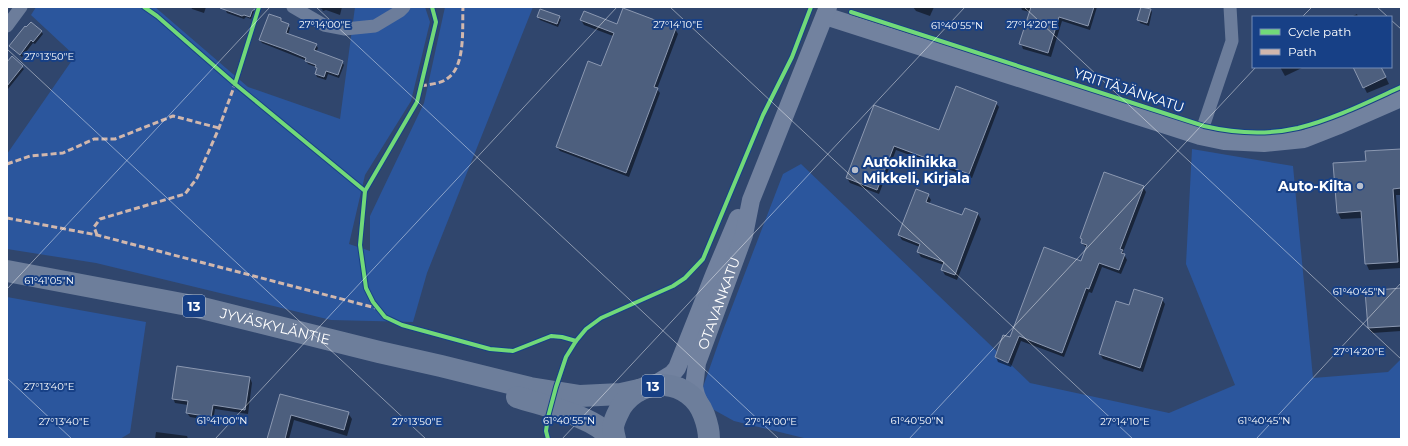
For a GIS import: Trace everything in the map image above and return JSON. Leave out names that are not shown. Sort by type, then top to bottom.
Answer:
[{"type":"highway","name":"JYVÄSKYLÄNTIE","points":[[7,271],[198,307],[530,388],[580,396],[621,394],[647,388]]},
{"type":"highway","name":"JYVÄSKYLÄNTIE","points":[[379,352],[570,414],[600,427],[613,439]]},
{"type":"highway","name":"13","points":[[613,439],[613,428],[617,415],[626,401],[647,388],[670,385],[690,395],[705,423],[718,434],[727,439]]},
{"type":"main road","name":"YRITTÄJÄNKATU","points":[[827,11],[1200,136],[1224,141],[1264,143],[1304,139],[1401,98]]},
{"type":"main road","name":"OTAVANKATU","points":[[705,423],[694,387],[697,363],[744,235],[751,200],[827,11]]},
{"type":"main road","name":"OTAVANKATU","points":[[647,388],[672,374],[677,368],[736,222],[751,200]]},
{"type":"street","points":[[7,26],[22,7]]},
{"type":"street","points":[[293,7],[324,25],[346,29],[375,26],[400,12],[404,7]]},
{"type":"street","points":[[1200,136],[1232,41],[1230,7]]},
{"type":"shaded area","points":[[36,7],[155,7],[248,87],[340,119],[355,7],[425,7],[430,22],[411,101],[365,175],[349,244],[370,251],[370,216],[424,103],[445,7],[533,7],[427,273],[413,322],[331,320],[96,263],[7,249],[7,154],[75,56],[31,15]]},
{"type":"shaded area","points":[[1192,149],[1293,166],[1313,378],[1388,372],[1401,359],[1401,439],[808,439],[734,421],[698,401],[722,333],[783,174],[801,164],[1030,383],[1169,413],[1235,385],[1186,264]]},
{"type":"shaded area","points":[[7,297],[146,322],[130,433],[120,439],[7,439]]},
{"type":"building","points":[[220,7],[258,7],[252,11],[250,17],[244,15],[242,16]]},
{"type":"building","points":[[1031,7],[1094,7],[1088,26],[1059,17],[1048,53],[1019,44]]},
{"type":"building","points":[[1141,7],[1151,9],[1147,23],[1137,20]]},
{"type":"building","points":[[623,8],[676,28],[654,87],[658,88],[626,173],[556,147],[588,61],[601,66],[614,33],[580,20],[584,11],[617,24]]},
{"type":"building","points":[[540,9],[560,16],[557,24],[537,17]]},
{"type":"building","points":[[269,14],[281,18],[281,21],[289,24],[286,33],[317,44],[314,50],[343,61],[338,75],[326,71],[324,77],[315,74],[317,68],[315,67],[316,65],[305,61],[306,58],[259,40]]},
{"type":"building","points":[[31,22],[42,31],[33,42],[31,40],[20,55],[9,46],[25,26],[26,27]]},
{"type":"building","points":[[12,56],[23,66],[7,86],[7,62]]},
{"type":"building","points":[[1353,68],[1382,68],[1386,77],[1363,88]]},
{"type":"building","points":[[956,86],[997,102],[969,174],[894,146],[877,190],[846,178],[874,105],[939,130]]},
{"type":"building","points":[[1401,149],[1401,188],[1393,189],[1398,262],[1365,264],[1361,211],[1337,213],[1333,163],[1366,161],[1365,151]]},
{"type":"building","points":[[1104,172],[1144,186],[1120,249],[1123,250],[1121,253],[1125,254],[1119,270],[1099,263],[1089,289],[1086,288],[1062,353],[1019,336],[1008,363],[995,357],[1003,335],[1010,337],[1044,247],[1081,261],[1087,245],[1081,243],[1082,239],[1080,238]]},
{"type":"building","points":[[916,189],[929,194],[926,202],[962,215],[965,208],[978,213],[955,275],[941,270],[944,262],[917,252],[920,244],[898,235]]},
{"type":"building","points":[[1401,288],[1401,326],[1368,328],[1365,291]]},
{"type":"building","points":[[1134,289],[1163,298],[1140,368],[1099,354],[1116,301],[1129,305]]},
{"type":"building","points":[[177,366],[250,377],[245,410],[213,405],[211,417],[186,413],[188,401],[172,399]]},
{"type":"building","points":[[280,394],[349,412],[344,430],[291,415],[285,439],[267,439]]},
{"type":"marked path","points":[[421,86],[442,82],[454,72],[458,64],[462,45],[463,7]]},
{"type":"marked path","points":[[97,235],[94,227],[100,219],[185,194],[197,178],[219,128],[235,84]]},
{"type":"marked path","points":[[7,164],[30,156],[63,153],[94,139],[115,139],[173,116],[219,128]]},
{"type":"marked path","points":[[7,218],[97,235],[376,308]]},
{"type":"cycle path","points":[[144,7],[157,16],[235,84],[365,191]]},
{"type":"cycle path","points":[[235,84],[259,7]]},
{"type":"cycle path","points":[[432,7],[436,22],[417,102],[365,191],[360,245],[366,288],[373,302],[385,317],[402,325],[490,349],[513,351],[551,336],[576,341]]},
{"type":"cycle path","points":[[548,439],[546,431],[548,417],[566,357],[586,329],[601,318],[673,286],[685,278],[703,259],[763,115],[792,57],[811,7]]},
{"type":"cycle path","points":[[851,12],[1204,126],[1239,132],[1274,132],[1298,128],[1338,115],[1401,87]]},
{"type":"place","name":"Autoklinikka Mikkeli, Kirjala","points":[[855,170]]},
{"type":"place","name":"Auto-Kilta","points":[[1360,186]]}]
